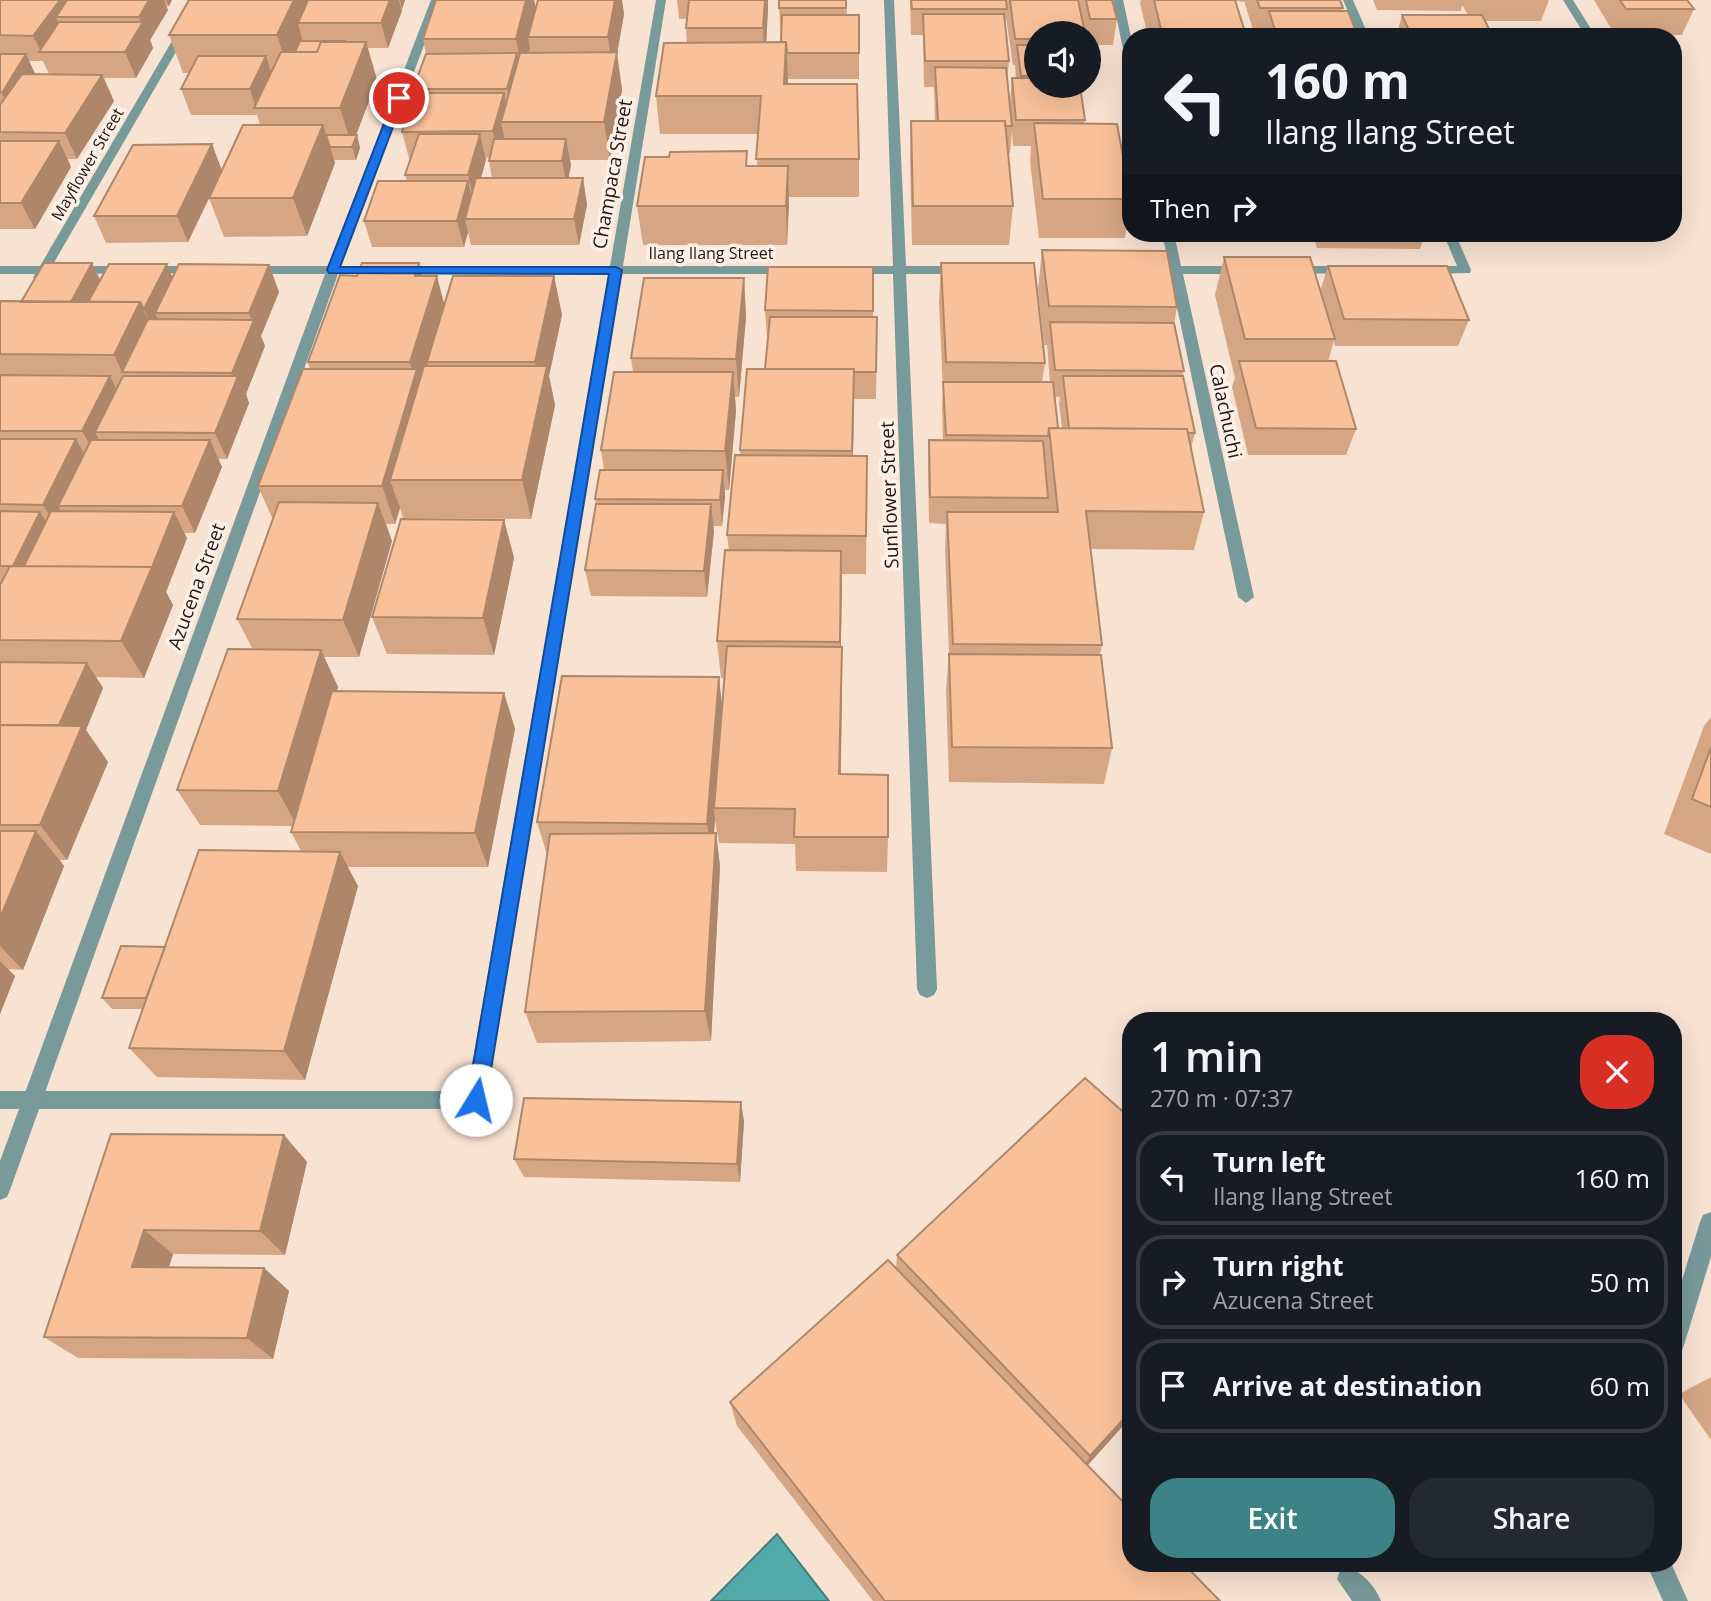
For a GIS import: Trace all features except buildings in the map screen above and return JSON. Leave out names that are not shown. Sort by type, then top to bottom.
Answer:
[{"type":"street","name":"Mayflower Street","points":[[31,291],[201,0]]},
{"type":"street","name":"Azucena Street","points":[[0,1189],[333,270],[436,0]]},
{"type":"street","name":"Champaca Street","points":[[31,1100],[476,1100],[661,0]]},
{"type":"street","name":"Sunflower Street","points":[[889,0],[927,989]]},
{"type":"street","points":[[1118,0],[1124,28]]},
{"type":"street","points":[[1348,0],[1360,28]]},
{"type":"street","points":[[1568,0],[1585,28]]},
{"type":"street","name":"Calachuchi","points":[[1170,242],[1246,597]]},
{"type":"street","points":[[1410,270],[1465,270],[1453,242]]},
{"type":"street","points":[[0,270],[209,270]]},
{"type":"street","name":"Ilang Ilang Street","points":[[236,270],[805,270]]},
{"type":"street","points":[[832,270],[983,270]]},
{"type":"street","points":[[1134,270],[1355,270]]},
{"type":"street","points":[[0,1100],[31,1100]]},
{"type":"street","points":[[1682,1316],[1711,1222]]},
{"type":"street","points":[[1662,1572],[1676,1601]]},
{"type":"street","points":[[1349,1579],[1369,1601]]},
{"type":"water","points":[[777,1534],[829,1601],[711,1601]]},
{"type":"route","points":[[399,98],[333,270],[616,270],[476,1100]]}]
